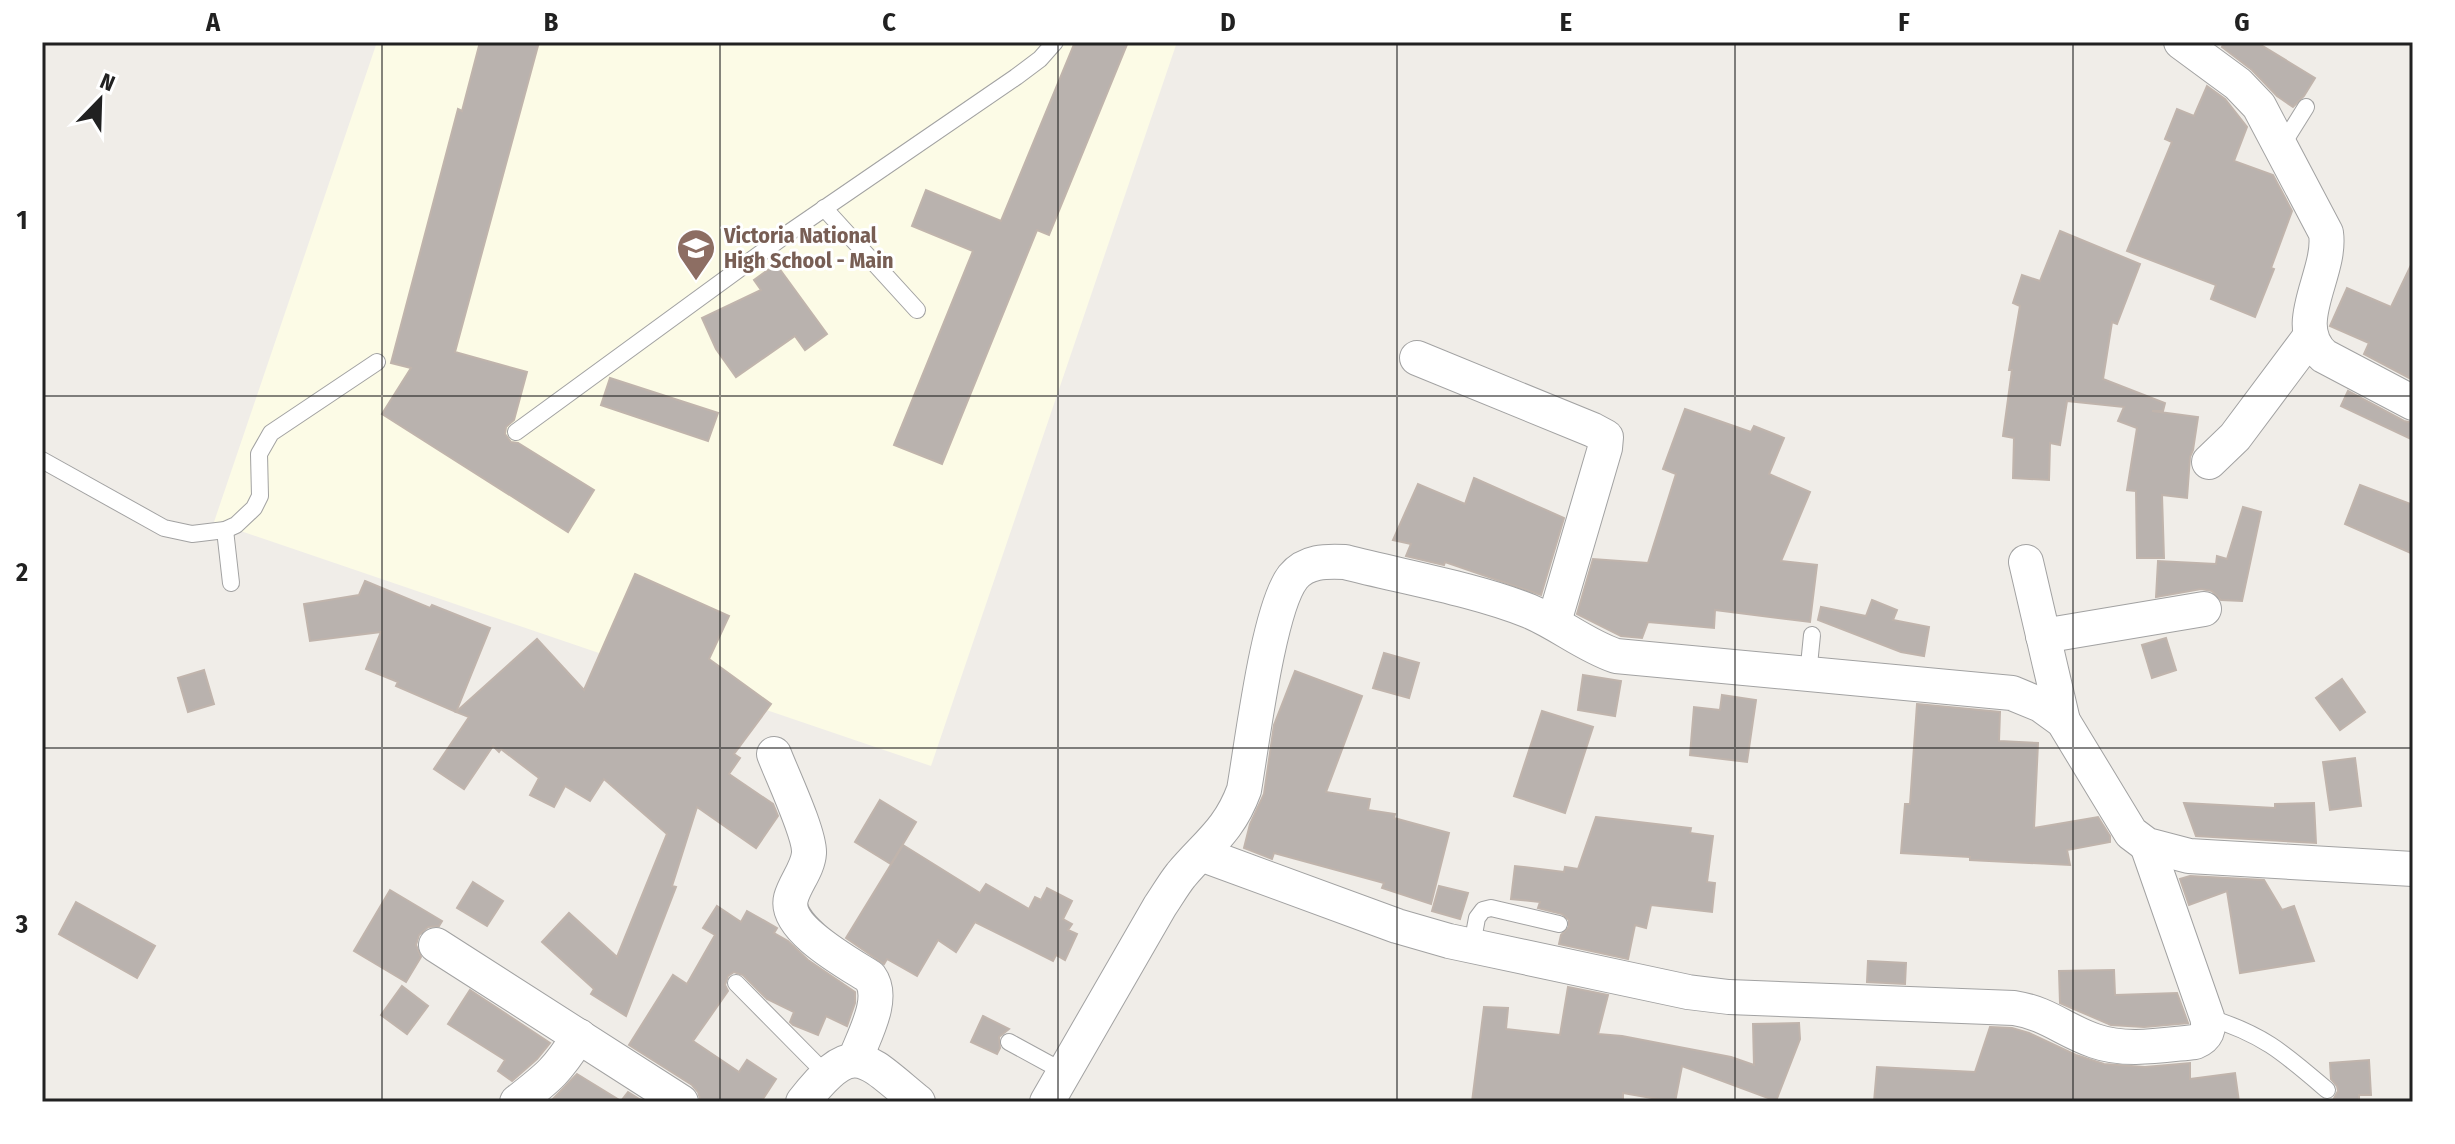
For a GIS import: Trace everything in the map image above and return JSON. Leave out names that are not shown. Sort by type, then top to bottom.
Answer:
[{"type":"street","points":[[2181,42],[2250,95],[2326,233],[2327,256],[2308,325],[2309,338],[2315,348],[2324,356],[2413,403]]},
{"type":"street","points":[[2209,462],[2235,437],[2309,338]]},
{"type":"street","points":[[1417,358],[1606,437],[1554,622]]},
{"type":"street","points":[[1047,1102],[1160,906],[1180,876],[1221,834],[1240,800],[1275,620],[1293,578],[1306,567],[1324,561],[1345,562],[1507,603],[1554,622],[1591,648],[1616,656],[2012,693],[2041,705],[2063,721]]},
{"type":"street","points":[[2026,562],[2063,721],[2131,833],[2147,845],[2168,853],[2189,856],[2413,869]]},
{"type":"street","points":[[2043,636],[2204,609]]},
{"type":"street","points":[[774,754],[808,843],[806,866],[791,899],[791,911],[811,938],[870,977],[876,985],[876,1002],[841,1067],[803,1102]]},
{"type":"street","points":[[1201,854],[1397,926],[1688,992],[1729,997],[2027,1010],[2042,1014],[2092,1041],[2110,1046],[2195,1042],[2207,1033],[2207,1017],[2147,845]]},
{"type":"street","points":[[436,945],[681,1102]]},
{"type":"street","points":[[517,1102],[561,1066],[579,1036]]},
{"type":"street","points":[[841,1067],[875,1066],[918,1102]]},
{"type":"lane","points":[[516,432],[824,208],[1016,77],[1040,59],[1055,42]]},
{"type":"lane","points":[[2281,147],[2306,107]]},
{"type":"lane","points":[[824,208],[917,310]]},
{"type":"lane","points":[[42,460],[164,528],[192,534],[225,530],[236,525],[254,508],[260,496],[259,454],[271,433],[377,362]]},
{"type":"lane","points":[[225,530],[231,583]]},
{"type":"lane","points":[[1808,675],[1812,635]]},
{"type":"lane","points":[[1472,945],[1477,918],[1483,910],[1491,908],[1559,924]]},
{"type":"lane","points":[[736,983],[841,1067]]},
{"type":"lane","points":[[2207,1017],[2243,1028],[2278,1048],[2327,1090]]},
{"type":"lane","points":[[1009,1042],[1064,1072]]},
{"type":"shaded area","name":"Victoria National High School - Main","points":[[377,42],[1177,42],[931,766],[214,522]]},
{"type":"building","points":[[480,42],[539,42],[455,352],[527,372],[514,420],[506,427],[505,434],[511,442],[518,443],[594,490],[568,532],[382,414],[411,368],[391,363],[458,109],[462,111]]},
{"type":"building","points":[[1075,42],[1128,42],[1049,235],[1037,230],[942,464],[894,445],[973,251],[912,226],[926,190],[1001,221]]},
{"type":"building","points":[[2224,42],[2256,42],[2315,78],[2293,107],[2222,47]]},
{"type":"building","points":[[2207,86],[2225,99],[2247,127],[2234,161],[2273,175],[2292,211],[2255,317],[2211,299],[2216,285],[2127,251],[2172,142],[2165,139],[2177,109],[2194,116]]},
{"type":"building","points":[[2060,231],[2140,264],[2117,324],[2112,322],[2103,379],[2165,403],[2163,411],[2152,411],[2198,417],[2190,457],[2187,498],[2162,495],[2164,558],[2137,558],[2136,491],[2127,490],[2137,428],[2118,421],[2124,407],[2067,401],[2060,445],[2050,443],[2049,480],[2013,478],[2014,438],[2003,436],[2012,370],[2009,370],[2020,306],[2013,303],[2022,275],[2040,281]]},
{"type":"building","points":[[2413,261],[2413,380],[2364,354],[2369,343],[2330,326],[2347,288],[2391,307]]},
{"type":"building","points":[[776,264],[827,334],[805,350],[795,336],[736,377],[716,349],[702,318],[761,290],[754,280]]},
{"type":"building","points":[[610,378],[718,413],[708,441],[601,405]]},
{"type":"building","points":[[2348,391],[2413,423],[2413,440],[2341,406]]},
{"type":"building","points":[[1685,409],[1751,432],[1754,426],[1784,438],[1769,474],[1810,492],[1781,561],[1817,565],[1810,622],[1715,610],[1714,628],[1648,622],[1642,638],[1621,636],[1577,614],[1593,559],[1648,563],[1676,474],[1663,469]]},
{"type":"building","points":[[1474,478],[1564,518],[1541,595],[1445,562],[1444,565],[1406,556],[1411,544],[1393,540],[1418,484],[1465,504]]},
{"type":"building","points":[[2360,485],[2413,505],[2413,554],[2345,524]]},
{"type":"building","points":[[2243,507],[2261,512],[2242,601],[2221,600],[2212,591],[2201,589],[2156,597],[2158,561],[2216,564],[2217,556],[2227,559]]},
{"type":"building","points":[[635,574],[729,616],[709,659],[771,704],[734,754],[740,758],[729,774],[773,804],[778,816],[756,848],[697,807],[672,886],[676,887],[626,1016],[591,994],[594,989],[542,942],[569,913],[617,957],[667,834],[604,779],[590,801],[565,786],[554,807],[530,795],[539,778],[493,746],[464,789],[434,769],[469,717],[456,712],[537,639],[584,690]]},
{"type":"building","points":[[365,581],[490,628],[456,712],[396,686],[398,682],[366,669],[381,632],[310,641],[304,604],[359,595]]},
{"type":"building","points":[[1872,600],[1897,610],[1893,620],[1929,627],[1924,656],[1901,652],[1818,620],[1821,607],[1866,616]]},
{"type":"building","points":[[2166,638],[2176,670],[2152,678],[2142,645]]},
{"type":"building","points":[[1384,653],[1419,663],[1409,698],[1373,688]]},
{"type":"building","points":[[204,670],[214,704],[188,712],[178,678]]},
{"type":"building","points":[[1295,671],[1362,696],[1326,792],[1370,799],[1368,810],[1395,814],[1394,818],[1449,833],[1431,904],[1382,888],[1384,883],[1274,853],[1272,859],[1244,848],[1250,824],[1264,794],[1274,725]]},
{"type":"building","points":[[1583,675],[1621,681],[1615,716],[1578,710]]},
{"type":"building","points":[[2342,679],[2365,712],[2340,730],[2316,698]]},
{"type":"building","points":[[1722,695],[1756,700],[1747,762],[1690,755],[1694,707],[1720,710]]},
{"type":"building","points":[[1917,704],[2000,712],[1999,741],[2038,743],[2034,828],[2098,817],[2110,836],[2110,842],[2067,850],[2070,865],[1901,853],[1905,804],[1910,804]]},
{"type":"building","points":[[1542,711],[1593,727],[1565,813],[1514,796]]},
{"type":"building","points":[[2355,758],[2361,806],[2330,810],[2323,762]]},
{"type":"building","points":[[880,800],[916,822],[891,864],[855,842]]},
{"type":"building","points":[[2184,803],[2275,808],[2275,804],[2314,803],[2316,843],[2196,836]]},
{"type":"building","points":[[1596,817],[1691,828],[1690,833],[1713,836],[1707,882],[1715,883],[1712,912],[1651,905],[1646,928],[1635,925],[1628,959],[1559,944],[1561,935],[1569,927],[1569,920],[1562,914],[1538,908],[1540,902],[1511,899],[1515,866],[1564,872],[1565,867],[1578,869]]},
{"type":"building","points":[[903,845],[980,893],[986,884],[1029,909],[1035,897],[1041,900],[1047,888],[1072,901],[1063,919],[1072,924],[1068,930],[1077,934],[1065,960],[1056,955],[1053,961],[975,922],[956,952],[938,940],[917,976],[887,959],[884,964],[846,938]]},
{"type":"building","points":[[2190,876],[2264,880],[2282,910],[2294,906],[2314,961],[2240,973],[2227,891],[2189,905],[2180,879]]},
{"type":"building","points":[[473,882],[503,901],[487,926],[457,908]]},
{"type":"building","points":[[1439,886],[1468,893],[1460,919],[1432,911]]},
{"type":"building","points":[[390,890],[442,921],[439,926],[428,927],[419,935],[416,945],[421,957],[406,982],[354,951]]},
{"type":"building","points":[[76,902],[155,946],[137,978],[59,934]]},
{"type":"building","points":[[717,906],[741,922],[747,911],[777,928],[774,933],[855,992],[855,1003],[847,1026],[826,1016],[818,1035],[793,1025],[790,1022],[794,1012],[767,999],[743,975],[734,972],[728,976],[725,985],[728,991],[693,1041],[739,1072],[747,1060],[776,1079],[761,1102],[701,1102],[692,1085],[629,1045],[673,975],[687,984],[715,935],[703,928]]},
{"type":"building","points":[[1868,961],[1906,963],[1905,984],[1867,982]]},
{"type":"building","points":[[2114,970],[2115,995],[2177,993],[2188,1023],[2144,1027],[2111,1025],[2060,1003],[2059,971]]},
{"type":"building","points":[[402,986],[428,1006],[407,1034],[381,1015]]},
{"type":"building","points":[[1568,987],[1608,995],[1598,1034],[1731,1057],[1754,1065],[1753,1024],[1799,1023],[1800,1039],[1776,1101],[1682,1066],[1675,1102],[1623,1093],[1623,1102],[1472,1102],[1484,1007],[1508,1008],[1506,1029],[1560,1035]]},
{"type":"building","points":[[470,990],[550,1043],[512,1081],[498,1071],[505,1060],[448,1024]]},
{"type":"building","points":[[983,1016],[1009,1029],[999,1037],[997,1054],[971,1042]]},
{"type":"building","points":[[1990,1027],[2029,1033],[2104,1064],[2145,1067],[2190,1063],[2190,1079],[2235,1073],[2239,1102],[1874,1102],[1877,1067],[1975,1072]]},
{"type":"building","points":[[2369,1060],[2371,1095],[2359,1095],[2359,1102],[2332,1102],[2338,1091],[2331,1079],[2330,1063]]},
{"type":"building","points":[[577,1074],[621,1101],[628,1092],[644,1102],[557,1102],[553,1099]]},
{"type":"place","name":"Victoria National High School - Main","points":[[696,282]]}]
